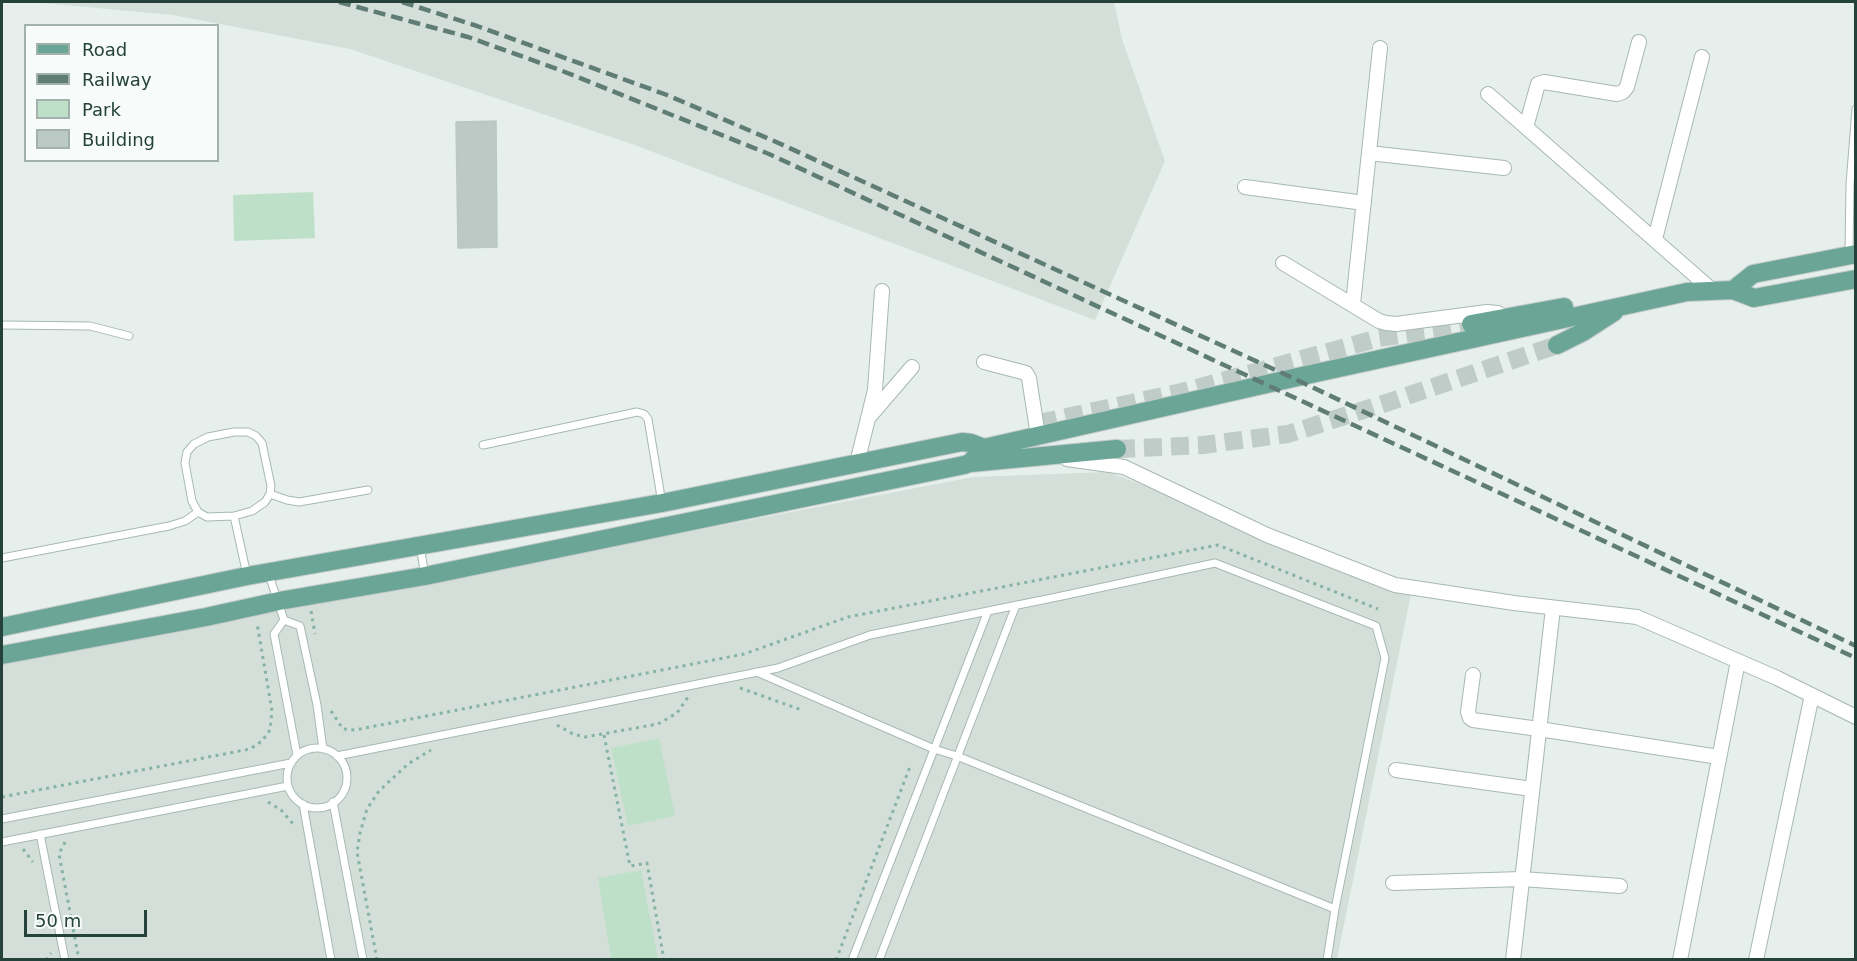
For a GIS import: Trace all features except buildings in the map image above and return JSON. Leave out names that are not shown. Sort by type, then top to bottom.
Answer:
[{"type":"main road","points":[[2,627],[247,576],[662,502],[966,442],[1688,292],[1733,290],[1755,298],[1849,280],[1847,255],[1753,274],[1733,290]]},
{"type":"main road","points":[[1471,324],[1559,307],[1623,306]]},
{"type":"main road","points":[[1557,345],[1583,332],[1623,306]]},
{"type":"main road","points":[[970,463],[984,448],[1038,427]]},
{"type":"main road","points":[[966,442],[984,448]]},
{"type":"main road","points":[[2,655],[279,601],[425,576],[970,463],[1117,449]]},
{"type":"street","points":[[1526,127],[1535,88],[1538,84],[1544,82],[1617,94],[1623,92],[1627,87],[1639,42]]},
{"type":"street","points":[[1353,303],[1380,48]]},
{"type":"street","points":[[1655,240],[1702,57]]},
{"type":"street","points":[[1488,94],[1713,291]]},
{"type":"street","points":[[1369,153],[1504,168]]},
{"type":"street","points":[[1245,187],[1364,203]]},
{"type":"street","points":[[1283,262],[1353,303],[1378,321],[1386,323],[1396,324],[1487,312],[1513,316]]},
{"type":"street","points":[[857,463],[875,390],[882,291]]},
{"type":"street","points":[[984,362],[1026,373],[1029,378],[1038,427]]},
{"type":"street","points":[[869,417],[912,367]]},
{"type":"street","points":[[1047,456],[1124,467],[1267,535],[1395,585],[1553,608],[1636,617],[1738,661],[1856,717]]},
{"type":"street","points":[[1513,960],[1553,608]]},
{"type":"street","points":[[1680,960],[1738,661]]},
{"type":"street","points":[[1473,675],[1468,712],[1473,720],[1719,757]]},
{"type":"street","points":[[1756,960],[1812,695]]},
{"type":"street","points":[[1396,770],[1532,789]]},
{"type":"street","points":[[1393,883],[1522,879],[1620,886]]},
{"type":"lane","points":[[1847,255],[1856,109]]},
{"type":"lane","points":[[2,325],[90,326],[129,336]]},
{"type":"lane","points":[[483,445],[637,412],[644,414],[648,419],[662,502]]},
{"type":"lane","points":[[234,432],[248,432],[256,436],[262,443],[272,486],[265,502],[252,511],[234,516],[207,517],[198,512],[190,491],[185,463],[187,452],[194,444],[208,436],[234,432]]},
{"type":"lane","points":[[270,494],[287,501],[299,502],[368,490]]},
{"type":"lane","points":[[2,558],[169,526],[185,521],[198,512]]},
{"type":"lane","points":[[234,516],[247,576]]},
{"type":"lane","points":[[420,546],[425,576]]},
{"type":"lane","points":[[337,756],[757,672],[795,663],[845,642],[870,635],[1215,562],[1376,626],[1385,658],[1327,960]]},
{"type":"lane","points":[[268,572],[284,620]]},
{"type":"lane","points":[[879,960],[1016,605]]},
{"type":"lane","points":[[852,960],[988,611]]},
{"type":"lane","points":[[284,620],[300,626],[317,705],[323,749]]},
{"type":"lane","points":[[284,620],[274,634],[297,755]]},
{"type":"lane","points":[[757,672],[934,749],[957,756],[1335,909]]},
{"type":"lane","points":[[316,747],[337,756],[346,771],[347,781],[344,791],[333,802],[321,807],[303,804],[295,798],[288,786],[288,772],[297,755],[316,747]]},
{"type":"lane","points":[[2,819],[291,763]]},
{"type":"lane","points":[[2,842],[288,786]]},
{"type":"lane","points":[[333,802],[363,960]]},
{"type":"lane","points":[[303,804],[331,960]]},
{"type":"lane","points":[[40,834],[65,960]]},
{"type":"path","points":[[311,610],[317,645]]},
{"type":"path","points":[[2,797],[250,749],[262,741],[270,730],[272,711],[257,623]]},
{"type":"path","points":[[735,686],[802,710]]},
{"type":"path","points":[[549,724],[558,725],[573,734],[585,737],[658,724],[677,713],[688,696]]},
{"type":"path","points":[[329,707],[343,729],[355,730]]},
{"type":"path","points":[[603,734],[630,867],[647,863],[664,960]]},
{"type":"path","points":[[377,960],[357,852],[360,833],[367,809],[385,784],[408,764],[436,748]]},
{"type":"path","points":[[836,960],[911,764]]},
{"type":"path","points":[[260,800],[281,810],[296,830]]},
{"type":"path","points":[[72,838],[62,846],[59,854],[79,960]]},
{"type":"path","points":[[20,846],[34,863]]},
{"type":"path","points":[[46,960],[51,953],[52,960]]},
{"type":"shaded area","points":[[32,2],[1114,2],[1122,39],[1165,161],[1095,320],[632,144],[350,49],[173,15]]},
{"type":"shaded area","points":[[1108,472],[1413,584],[1337,959],[2,960],[2,664],[973,477]]},
{"type":"green space","points":[[313,192],[315,238],[234,241],[233,195]]},
{"type":"green space","points":[[659,738],[675,816],[628,826],[611,748]]},
{"type":"green space","points":[[641,870],[658,959],[611,959],[598,878]]},
{"type":"tunnel","points":[[1039,423],[1182,392],[1379,338],[1471,324]]},
{"type":"tunnel","points":[[1117,449],[1203,445],[1288,434],[1557,345]]},
{"type":"railway","points":[[339,2],[468,37],[560,70],[769,154],[1856,658]]},
{"type":"railway","points":[[402,2],[477,26],[667,95],[774,141],[1293,378],[1856,646]]}]
